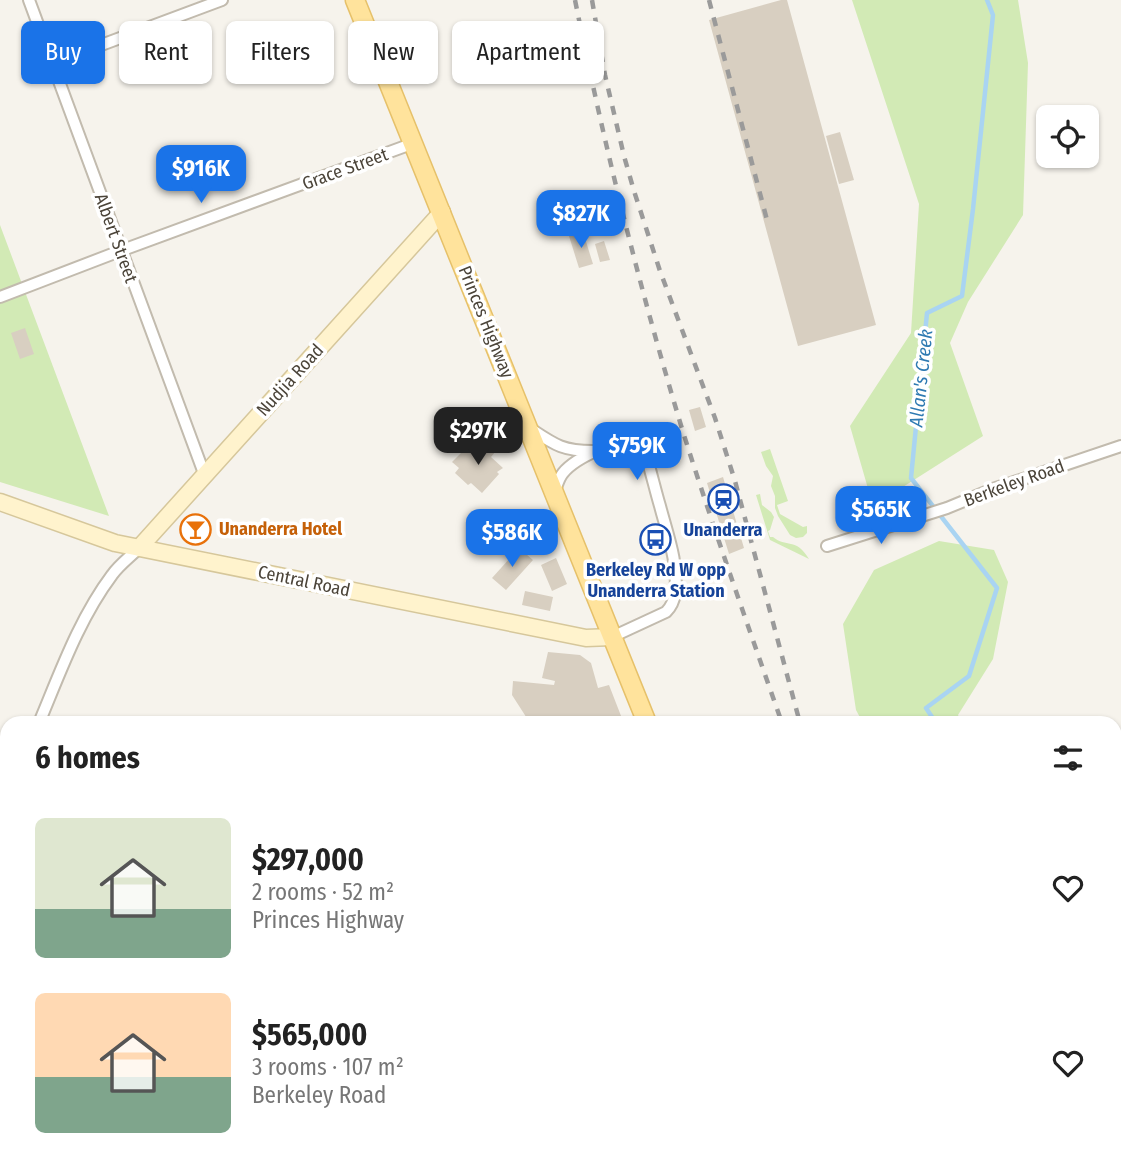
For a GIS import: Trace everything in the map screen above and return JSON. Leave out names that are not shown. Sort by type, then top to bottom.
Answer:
[{"type":"main road","name":"Princes Highway","points":[[355,0],[644,716]]},
{"type":"main road","name":"Nudjia Road","points":[[139,548],[442,212]]},
{"type":"main road","name":"Central Road","points":[[0,502],[108,541],[139,548],[586,638],[612,637]]},
{"type":"street","name":"Albert Street","points":[[29,0],[37,21]]},
{"type":"street","points":[[105,44],[222,0]]},
{"type":"street","name":"Albert Street","points":[[60,84],[205,476]]},
{"type":"street","name":"Grace Street","points":[[0,297],[414,144]]},
{"type":"street","points":[[528,428],[560,448],[596,451]]},
{"type":"street","points":[[554,493],[560,477],[567,469],[596,451],[629,440],[641,444],[674,564],[674,600],[669,609],[661,615],[612,637]]},
{"type":"street","name":"Berkeley Road","points":[[827,546],[947,508],[993,489],[1121,446]]},
{"type":"street","points":[[42,716],[63,664],[94,603],[116,571],[139,548]]},
{"type":"green space","points":[[852,0],[1018,0],[1028,63],[1023,215],[968,302],[950,343],[983,436],[873,506],[850,426],[911,333],[919,204]]},
{"type":"green space","points":[[0,225],[109,516],[0,482]]},
{"type":"green space","points":[[770,449],[788,501],[777,505],[780,514],[803,527],[807,526],[807,533],[803,537],[790,535],[775,508],[775,496],[771,486],[773,476],[761,452]]},
{"type":"green space","points":[[760,494],[762,505],[774,517],[768,531],[770,537],[795,545],[809,559],[770,540],[756,495]]},
{"type":"green space","points":[[939,541],[994,550],[1008,582],[993,659],[958,716],[859,716],[856,710],[843,624],[874,570]]},
{"type":"building","points":[[787,0],[876,325],[798,346],[709,20]]},
{"type":"building","points":[[840,132],[854,180],[839,184],[826,136]]},
{"type":"building","points":[[583,232],[593,264],[579,268],[569,236]]},
{"type":"building","points":[[604,241],[610,260],[600,262],[595,244]]},
{"type":"building","points":[[25,328],[34,354],[20,359],[11,333]]},
{"type":"building","points":[[700,407],[706,427],[695,431],[689,410]]},
{"type":"building","points":[[488,444],[496,451],[491,457],[503,468],[482,493],[455,473],[459,468],[452,462],[468,446],[474,451],[477,447],[482,452]]},
{"type":"building","points":[[723,477],[744,548],[729,554],[707,483]]},
{"type":"building","points":[[519,548],[533,560],[506,590],[492,578]]},
{"type":"building","points":[[556,558],[567,584],[552,591],[541,565]]},
{"type":"building","points":[[525,591],[553,597],[550,611],[522,605]]},
{"type":"building","points":[[548,652],[580,655],[591,663],[598,688],[609,685],[621,716],[526,716],[512,695],[513,681],[554,685],[555,681],[542,678]]},
{"type":"waterway","name":"Allan's Creek","points":[[931,716],[926,708],[969,676],[997,588],[911,478],[927,313],[962,296],[993,15],[987,0]]},
{"type":"railway","points":[[575,0],[624,217],[667,379],[780,716]]},
{"type":"railway","points":[[592,0],[605,75],[634,191],[735,481],[798,716]]},
{"type":"railway","points":[[709,0],[767,220]]},
{"type":"place","name":"Unanderra","points":[[723,500]]},
{"type":"place","name":"Unanderra Hotel","points":[[196,529]]},
{"type":"place","name":"Berkeley Rd W opp Unanderra Station","points":[[656,540]]}]
